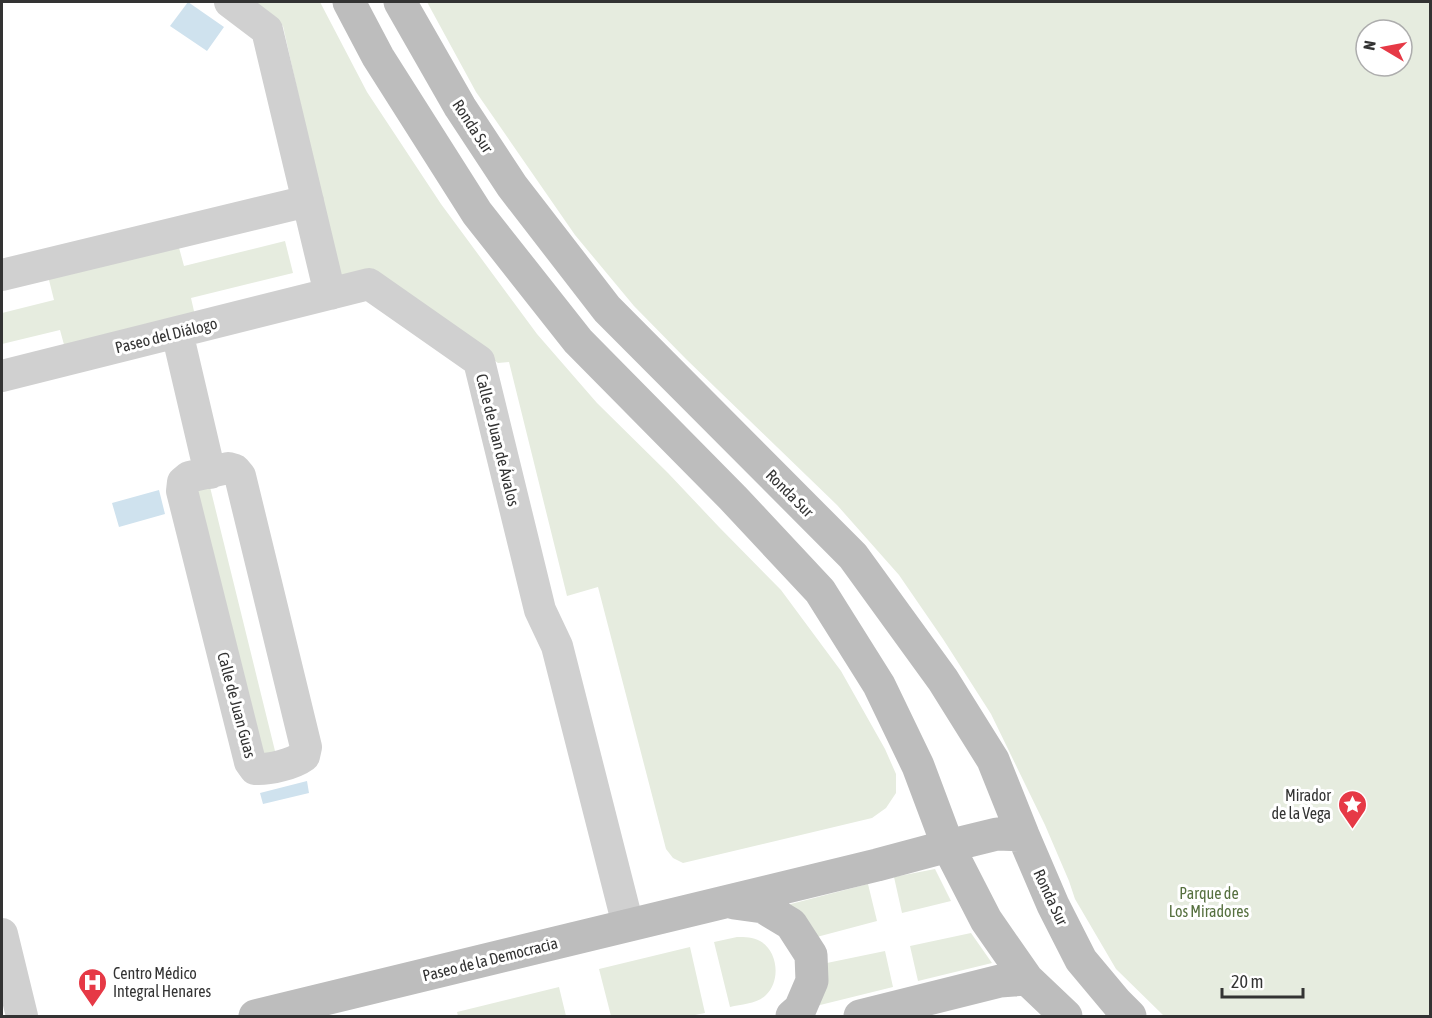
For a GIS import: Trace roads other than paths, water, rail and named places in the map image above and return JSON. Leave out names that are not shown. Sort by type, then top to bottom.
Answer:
[{"type":"main road","points":[[349,2],[378,57],[477,213],[578,341],[733,498],[819,591],[879,685],[918,766],[948,846],[986,920],[1027,979],[1065,1017]]},
{"type":"main road","name":"Ronda Sur","points":[[400,2],[460,107],[512,186],[607,309],[854,555],[943,680],[993,760],[1053,905],[1081,960],[1130,1017]]},
{"type":"main road","name":"Paseo de la Democracia","points":[[255,1017],[725,903],[997,834],[1023,835]]},
{"type":"main road","name":"Paseo de la Democracia","points":[[725,903],[763,907],[791,924],[811,955],[812,981],[800,1009],[792,1017]]},
{"type":"main road","points":[[860,1017],[1000,981],[1027,979]]},
{"type":"street","points":[[230,2],[267,30],[330,294]]},
{"type":"street","points":[[2,275],[308,201]]},
{"type":"street","name":"Calle de Juan de Ávalos","points":[[330,294],[369,284],[479,361],[540,610],[557,646],[628,925]]},
{"type":"street","name":"Paseo del Diálogo","points":[[2,376],[330,294]]},
{"type":"street","points":[[177,332],[210,473]]},
{"type":"street","name":"Calle de Juan Guas","points":[[228,468],[235,470],[240,476],[306,747],[304,756],[297,761],[264,770],[255,769],[250,762],[182,491],[183,482],[189,477],[210,473],[228,468]]},
{"type":"street","points":[[2,934],[22,1017]]},
{"type":"water","points":[[188,2],[224,27],[207,51],[170,26]]},
{"type":"water","points":[[159,490],[165,514],[119,527],[112,503]]},
{"type":"water","points":[[307,781],[309,793],[263,804],[260,793]]},
{"type":"place","name":"Mirador de la Vega","points":[[1352,830]]},
{"type":"place","name":"Centro Médico Integral Henares","points":[[92,1008]]},
{"type":"park label","name":"Parque de Los Miradores","points":[[1209,902]]}]
